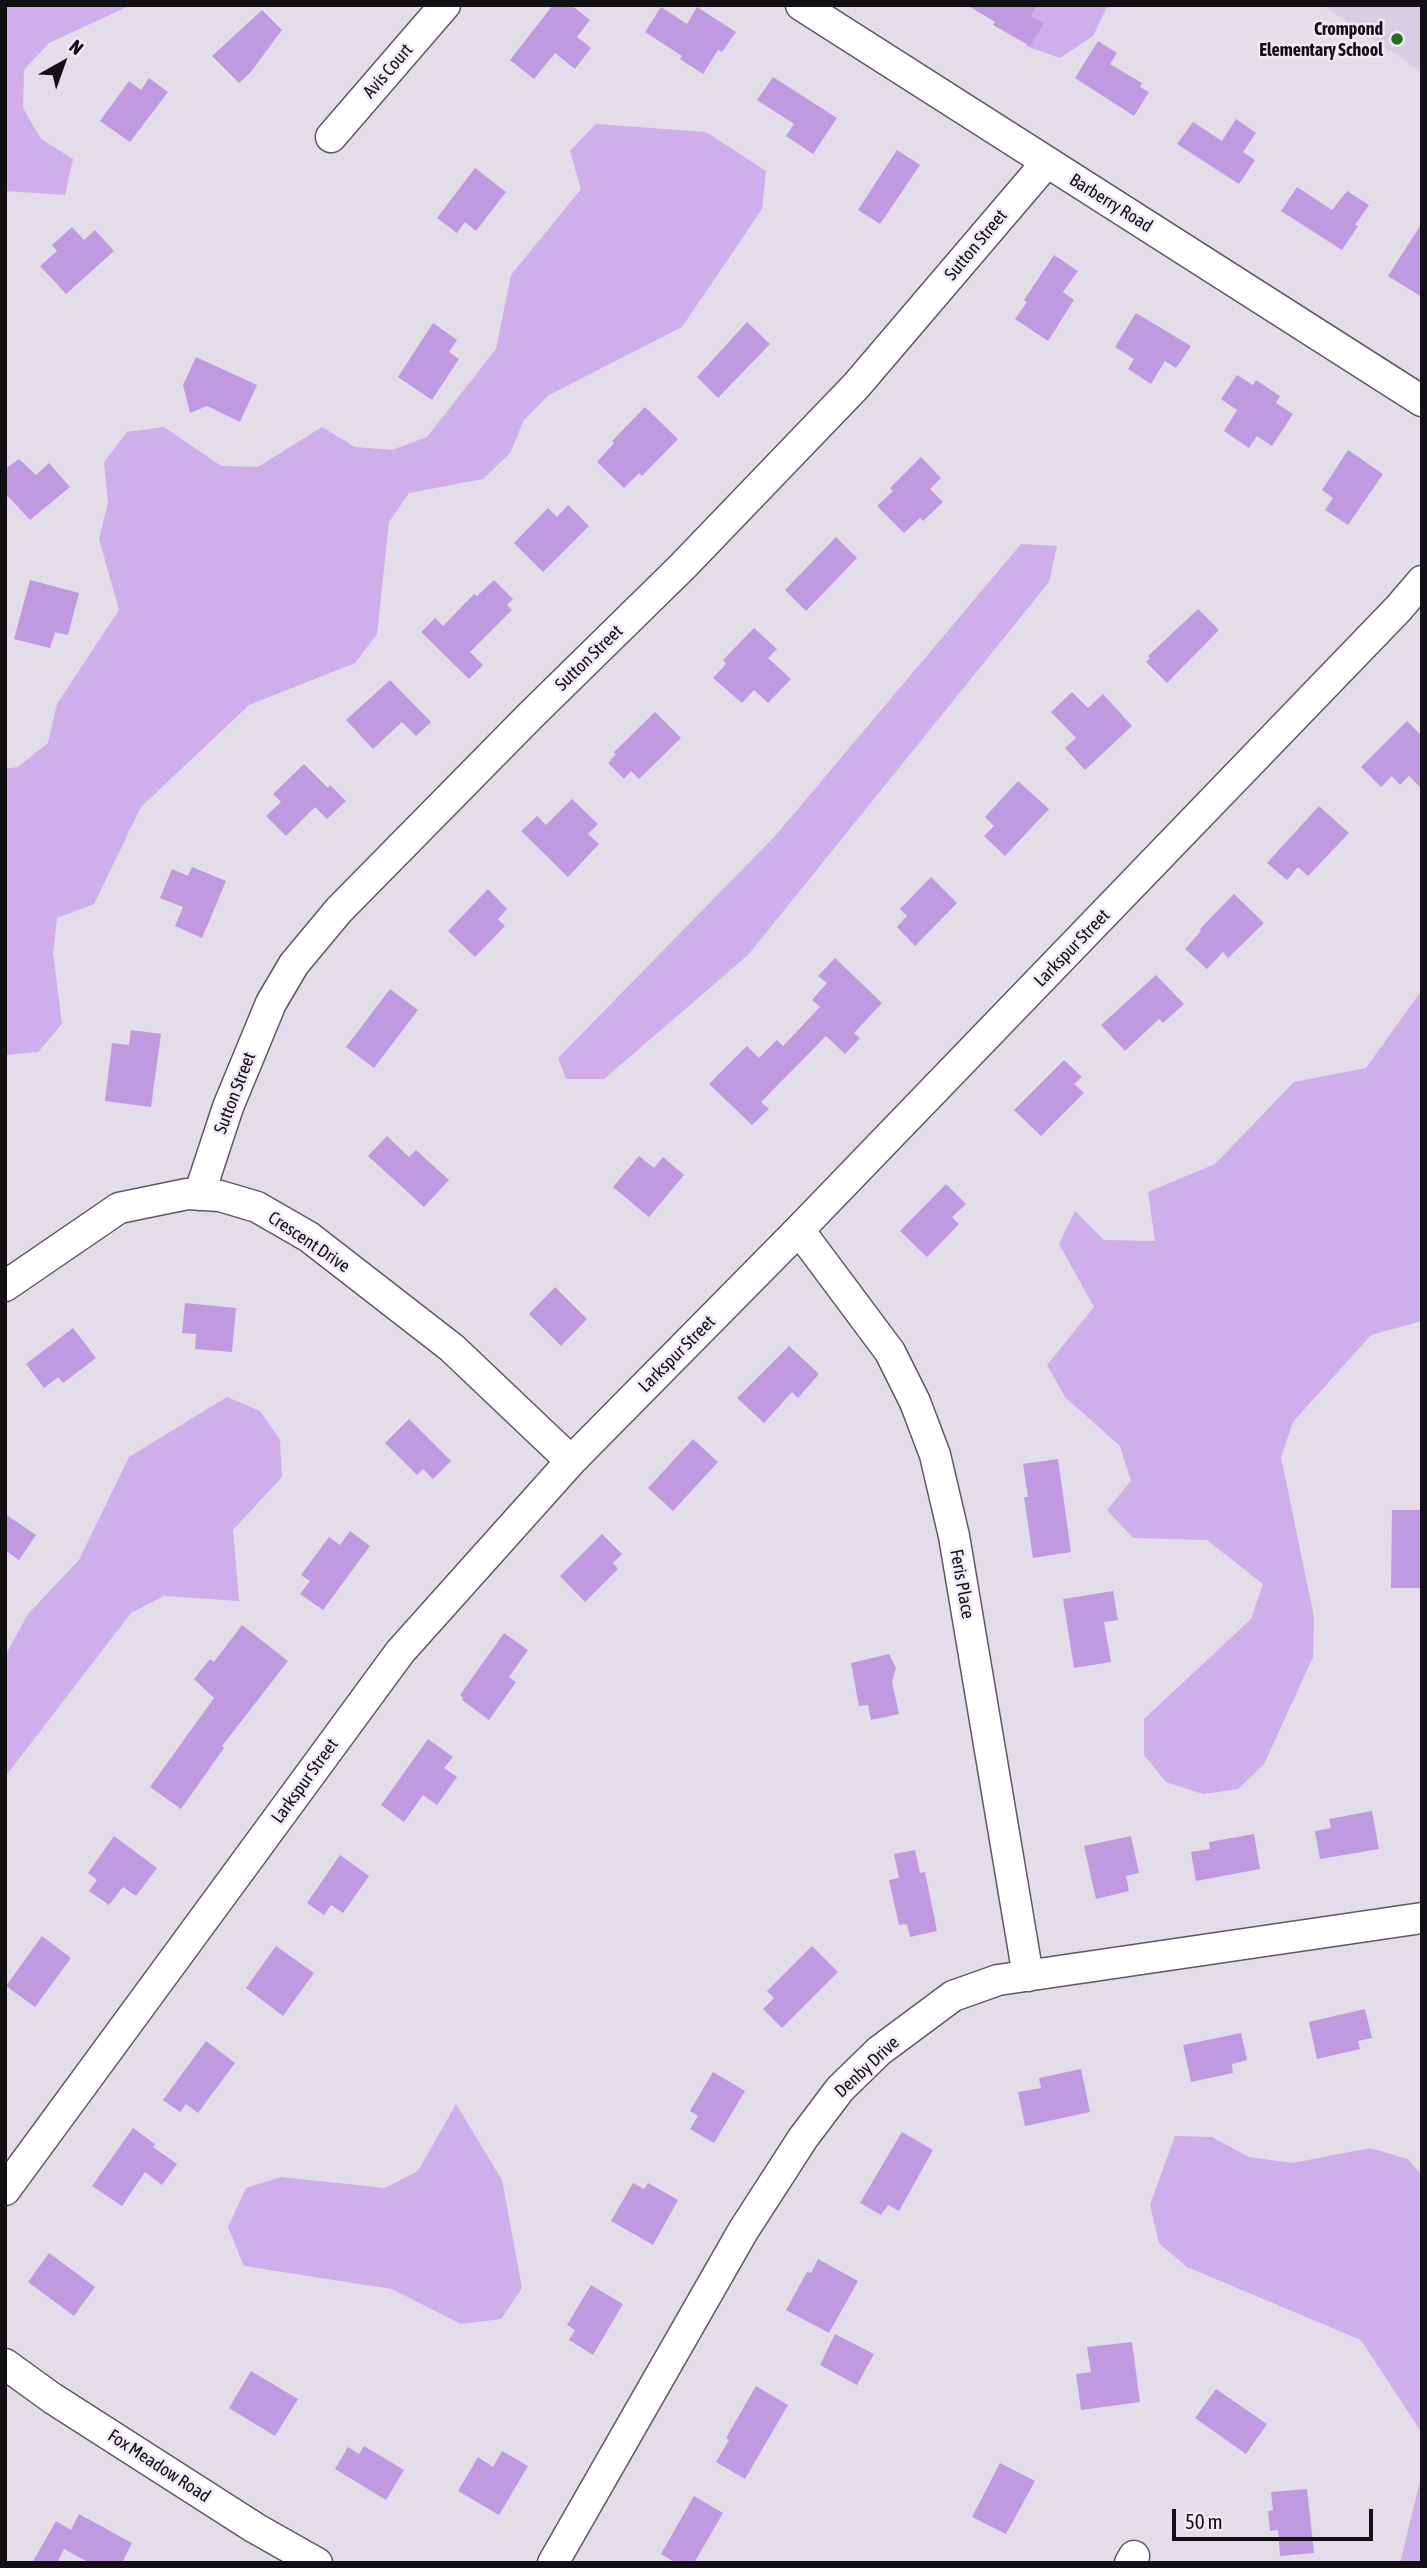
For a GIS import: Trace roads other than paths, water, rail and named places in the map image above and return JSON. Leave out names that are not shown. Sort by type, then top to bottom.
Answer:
[{"type":"street","name":"Avis Court","points":[[331,137],[445,5]]},
{"type":"street","name":"Barberry Road","points":[[801,5],[1422,401]]},
{"type":"street","name":"Sutton Street","points":[[199,1195],[228,1107],[271,1003],[294,964],[339,910],[520,726],[682,567],[856,386],[1047,162]]},
{"type":"street","name":"Larkspur Street","points":[[5,2190],[400,1652],[571,1461],[799,1230],[1422,581]]},
{"type":"street","name":"Crescent Drive","points":[[5,1286],[119,1208],[187,1194],[220,1196],[257,1207],[309,1237],[452,1348],[571,1461]]},
{"type":"street","name":"Feris Place","points":[[799,1230],[890,1352],[915,1402],[935,1455],[954,1536],[1028,1976]]},
{"type":"street","name":"Denby Drive","points":[[553,2563],[743,2231],[803,2138],[840,2090],[879,2051],[953,1996],[999,1980],[1422,1918]]},
{"type":"street","name":"Fox Meadow Road","points":[[5,2364],[52,2398],[262,2532],[317,2563]]},
{"type":"place","name":"Crompond Elementary School","points":[[1397,39]]}]
